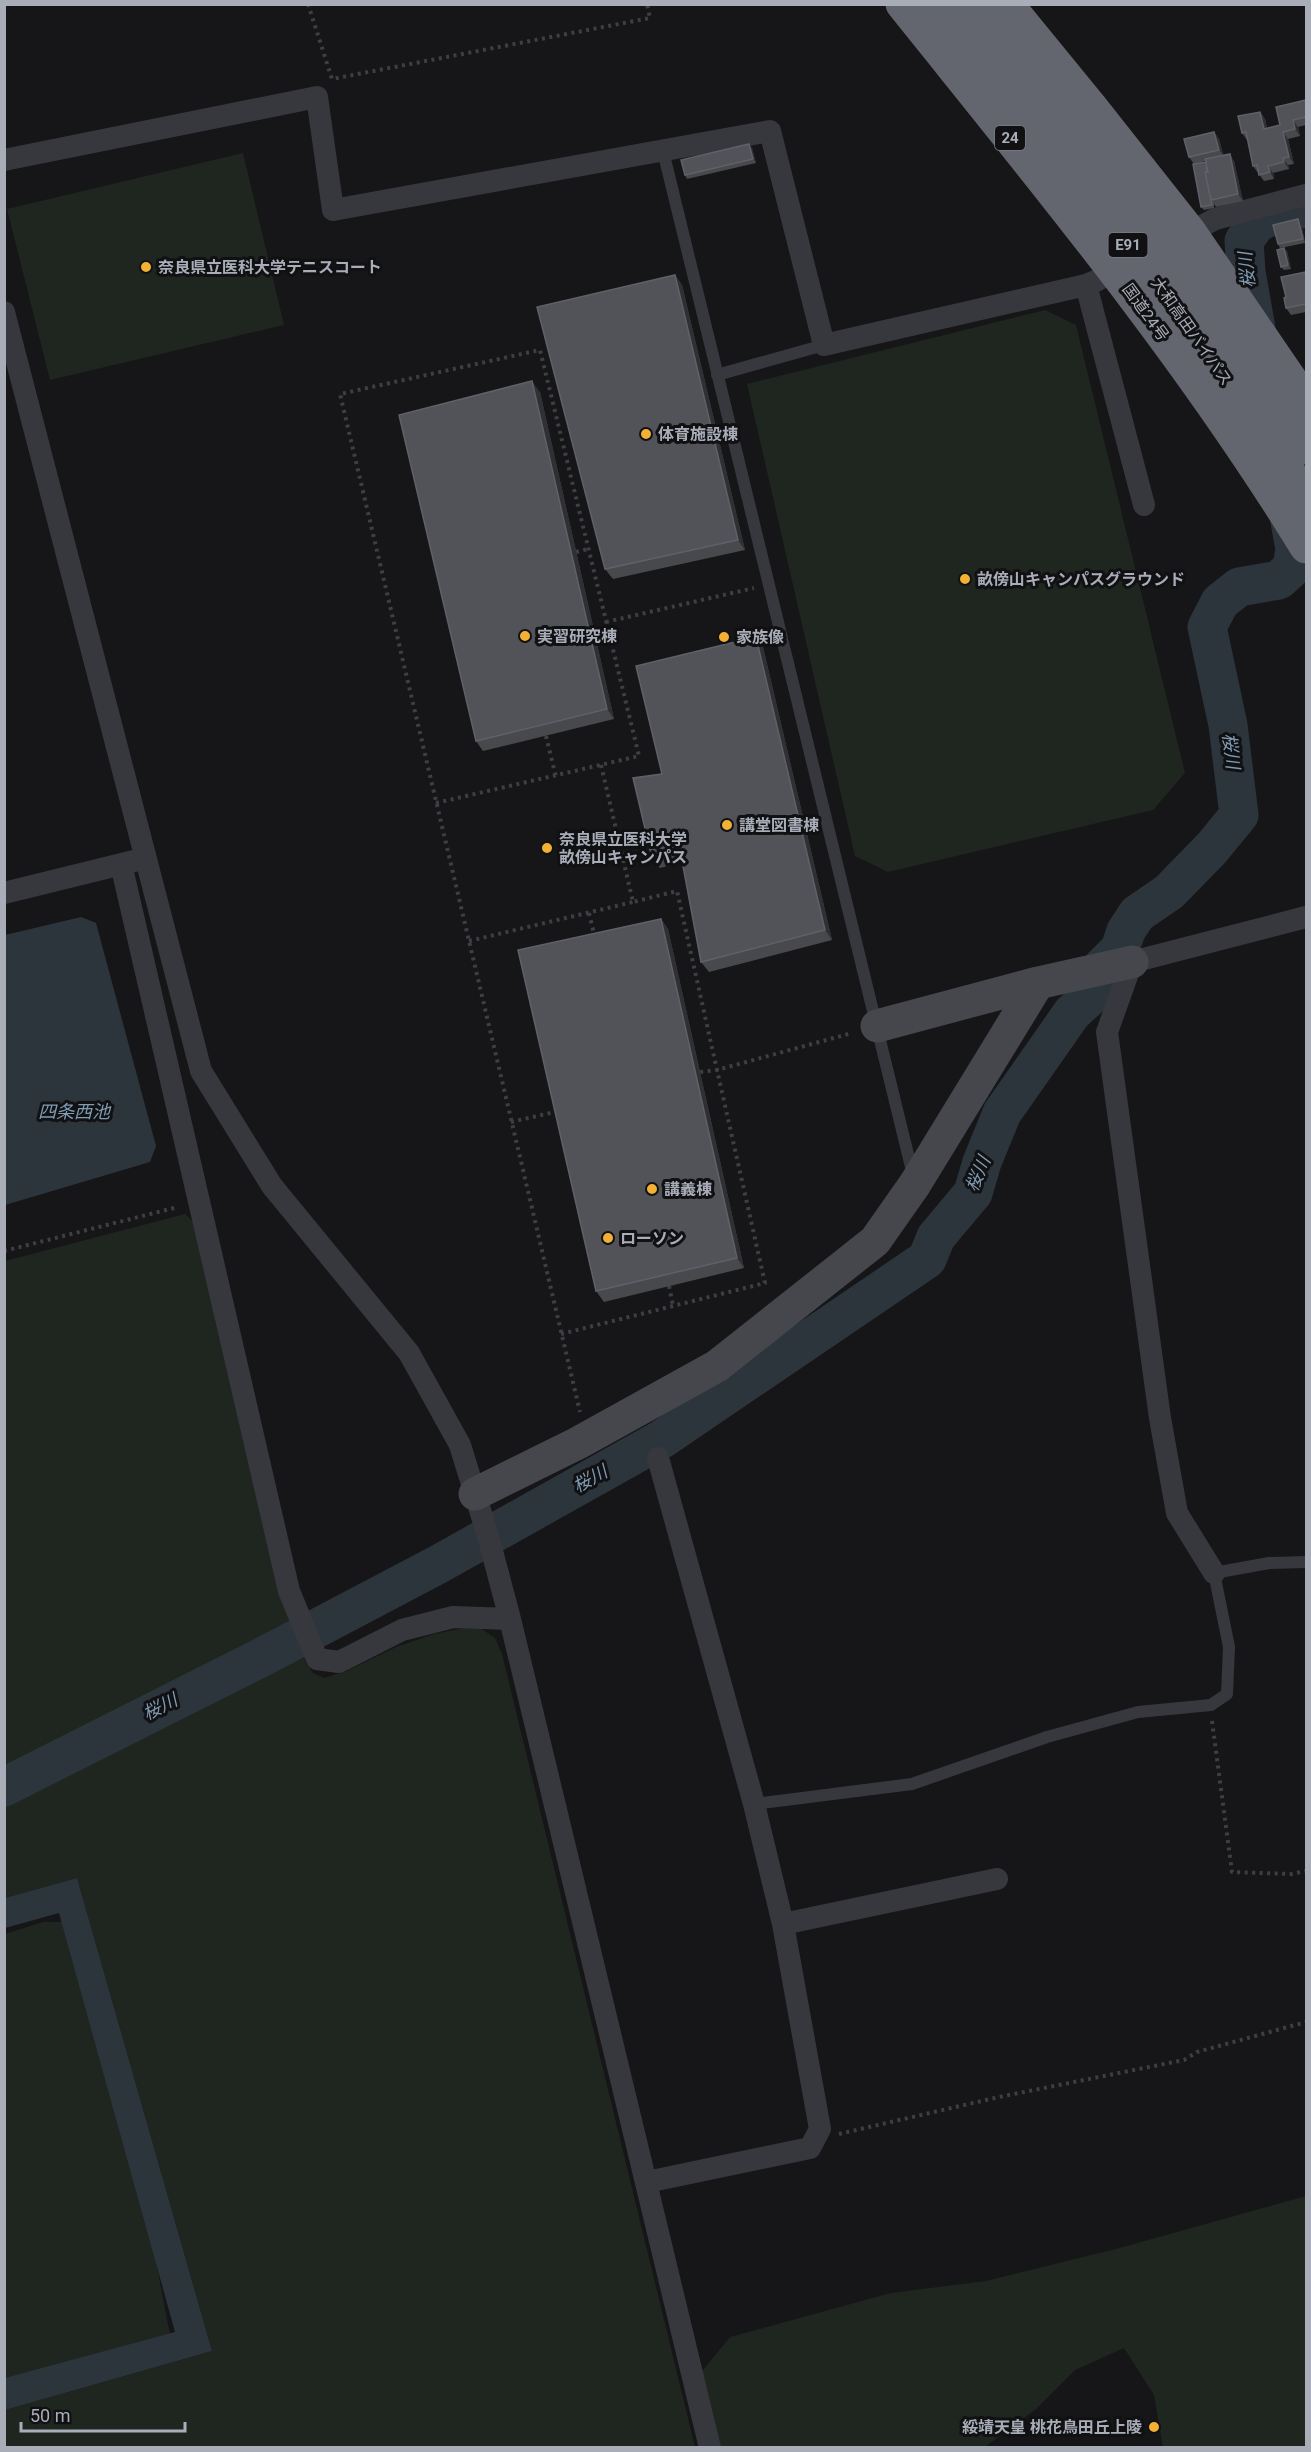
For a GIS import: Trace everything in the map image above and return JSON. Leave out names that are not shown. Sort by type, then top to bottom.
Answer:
[{"type":"highway","name":"国道24号","points":[[902,4],[1117,272],[1218,413],[1306,547]]},
{"type":"highway","name":"大和高田バイパス","points":[[930,4],[1159,282],[1262,429],[1306,499]]},
{"type":"highway","name":"大和高田バイパス","points":[[968,4],[1182,267],[1306,448]]},
{"type":"highway","points":[[1007,4],[1190,232],[1306,402]]},
{"type":"street","points":[[4,160],[317,97],[333,210],[770,131],[824,345],[1086,285],[1117,272],[1215,219],[1306,195]]},
{"type":"street","points":[[1086,285],[1144,505]]},
{"type":"street","points":[[4,312],[201,1071],[272,1186],[409,1353],[460,1445],[510,1619],[710,2448]]},
{"type":"street","points":[[4,893],[145,858]]},
{"type":"street","points":[[121,864],[289,1591],[317,1659],[339,1662],[402,1630],[453,1617],[510,1619]]},
{"type":"street","points":[[877,1026],[1038,983],[1132,962],[1306,917]]},
{"type":"street","points":[[1132,962],[1107,1032],[1160,1418],[1177,1513],[1214,1573]]},
{"type":"street","points":[[475,1494],[586,1439],[717,1366],[875,1241],[915,1184],[1038,983]]},
{"type":"street","points":[[647,2182],[810,2148],[820,2129],[783,1924],[754,1804],[658,1458]]},
{"type":"street","points":[[783,1924],[997,1879]]},
{"type":"lane","points":[[663,151],[915,1184]]},
{"type":"lane","points":[[717,375],[824,345]]},
{"type":"lane","points":[[754,1804],[912,1784],[1047,1737],[1138,1712],[1210,1705],[1227,1695],[1229,1647],[1214,1573],[1269,1563],[1306,1562]]},
{"type":"path","points":[[308,4],[332,79],[650,18],[647,4]]},
{"type":"path","points":[[436,803],[639,756],[540,351],[340,394],[436,803],[512,1122],[586,1439]]},
{"type":"path","points":[[576,552],[588,549]]},
{"type":"path","points":[[606,622],[769,585]]},
{"type":"path","points":[[546,736],[556,777]]},
{"type":"path","points":[[601,765],[633,902]]},
{"type":"path","points":[[469,941],[677,891],[765,1283],[561,1334]]},
{"type":"path","points":[[589,913],[597,945]]},
{"type":"path","points":[[700,1072],[717,1070],[877,1026]]},
{"type":"path","points":[[512,1122],[560,1111]]},
{"type":"path","points":[[4,1251],[200,1202]]},
{"type":"path","points":[[669,1286],[673,1306]]},
{"type":"path","points":[[1210,1705],[1232,1872],[1291,1874],[1306,1871]]},
{"type":"path","points":[[815,2140],[999,2097],[1184,2060],[1197,2052],[1306,2022]]},
{"type":"shaded area","name":"奈良県立医科大学テニスコート","points":[[243,153],[284,325],[50,380],[7,209]]},
{"type":"shaded area","name":"畝傍山キャンパスグラウンド","points":[[1045,310],[1076,325],[1185,773],[1153,810],[888,872],[855,856],[747,384]]},
{"type":"shaded area","points":[[185,1214],[195,1223],[281,1596],[306,1663],[313,1673],[324,1678],[347,1671],[396,1647],[434,1634],[464,1628],[482,1629],[495,1638],[502,1654],[695,2447],[5,2447],[5,2410],[212,2351],[77,1878],[5,1898],[5,1261]]},
{"type":"shaded area","points":[[43,1922],[65,1922],[154,2251],[171,2340],[5,2384],[5,1934]]},
{"type":"shaded area","points":[[1306,2196],[1306,2447],[1163,2447],[1154,2395],[1124,2348],[1075,2370],[1035,2410],[985,2447],[701,2447],[685,2392],[730,2337],[891,2293],[986,2281],[1116,2249]]},
{"type":"water","name":"四条西池","points":[[81,917],[96,923],[156,1146],[150,1162],[5,1205],[5,935]]},
{"type":"water","points":[[77,1878],[212,2351],[5,2410],[5,2378],[175,2332],[59,1913],[5,1928],[5,1898]]},
{"type":"building","points":[[1306,100],[1306,117],[1293,120],[1295,129],[1283,132],[1289,157],[1283,158],[1284,162],[1268,166],[1270,172],[1259,175],[1257,165],[1253,166],[1246,132],[1242,133],[1238,116],[1260,112],[1264,129],[1280,125],[1276,107]]},
{"type":"building","points":[[1214,132],[1219,150],[1189,157],[1184,139]]},
{"type":"building","points":[[749,144],[753,159],[685,175],[681,160]]},
{"type":"building","points":[[1230,154],[1238,194],[1211,200],[1205,172],[1208,172],[1205,159]]},
{"type":"building","points":[[1206,162],[1207,172],[1205,172],[1212,205],[1201,207],[1193,164]]},
{"type":"building","points":[[1298,219],[1303,239],[1278,244],[1273,225]]},
{"type":"building","points":[[1284,248],[1288,265],[1281,267],[1277,250]]},
{"type":"building","points":[[1306,272],[1306,304],[1286,308],[1281,277]]},
{"type":"building","name":"体育施設棟","points":[[675,275],[738,540],[605,569],[537,307]]},
{"type":"building","name":"実習研究棟","points":[[532,381],[607,709],[476,741],[399,415]]},
{"type":"building","name":"講堂図書棟","points":[[756,637],[825,930],[701,962],[680,850],[652,858],[633,778],[662,774],[636,666]]},
{"type":"building","name":"講義棟","points":[[661,919],[737,1258],[596,1291],[518,950]]},
{"type":"waterway","name":"桜川","points":[[1258,340],[1246,272],[1244,241],[1256,224],[1274,214],[1306,208]]},
{"type":"waterway","name":"桜川","points":[[4,1787],[268,1654],[439,1564],[662,1439],[927,1259],[936,1237],[973,1193],[982,1162],[1002,1113],[1072,1013],[1106,982],[1101,968],[1120,949],[1126,931],[1137,914],[1169,892],[1212,848],[1239,815],[1228,725],[1207,627],[1220,602],[1239,587],[1279,580],[1292,568],[1295,549],[1287,505]]},
{"type":"place","name":"奈良県立医科大学テニスコート","points":[[146,267]]},
{"type":"place","name":"体育施設棟","points":[[646,434]]},
{"type":"place","name":"畝傍山キャンパスグラウンド","points":[[965,579]]},
{"type":"place","name":"実習研究棟","points":[[525,636]]},
{"type":"place","name":"家族像","points":[[724,637]]},
{"type":"place","name":"講堂図書棟","points":[[727,825]]},
{"type":"place","name":"奈良県立医科大学 畝傍山キャンパス","points":[[547,848]]},
{"type":"place","name":"講義棟","points":[[652,1189]]},
{"type":"place","name":"ローソン","points":[[608,1238]]},
{"type":"place","name":"綏靖天皇 桃花鳥田丘上陵","points":[[1154,2427]]}]
